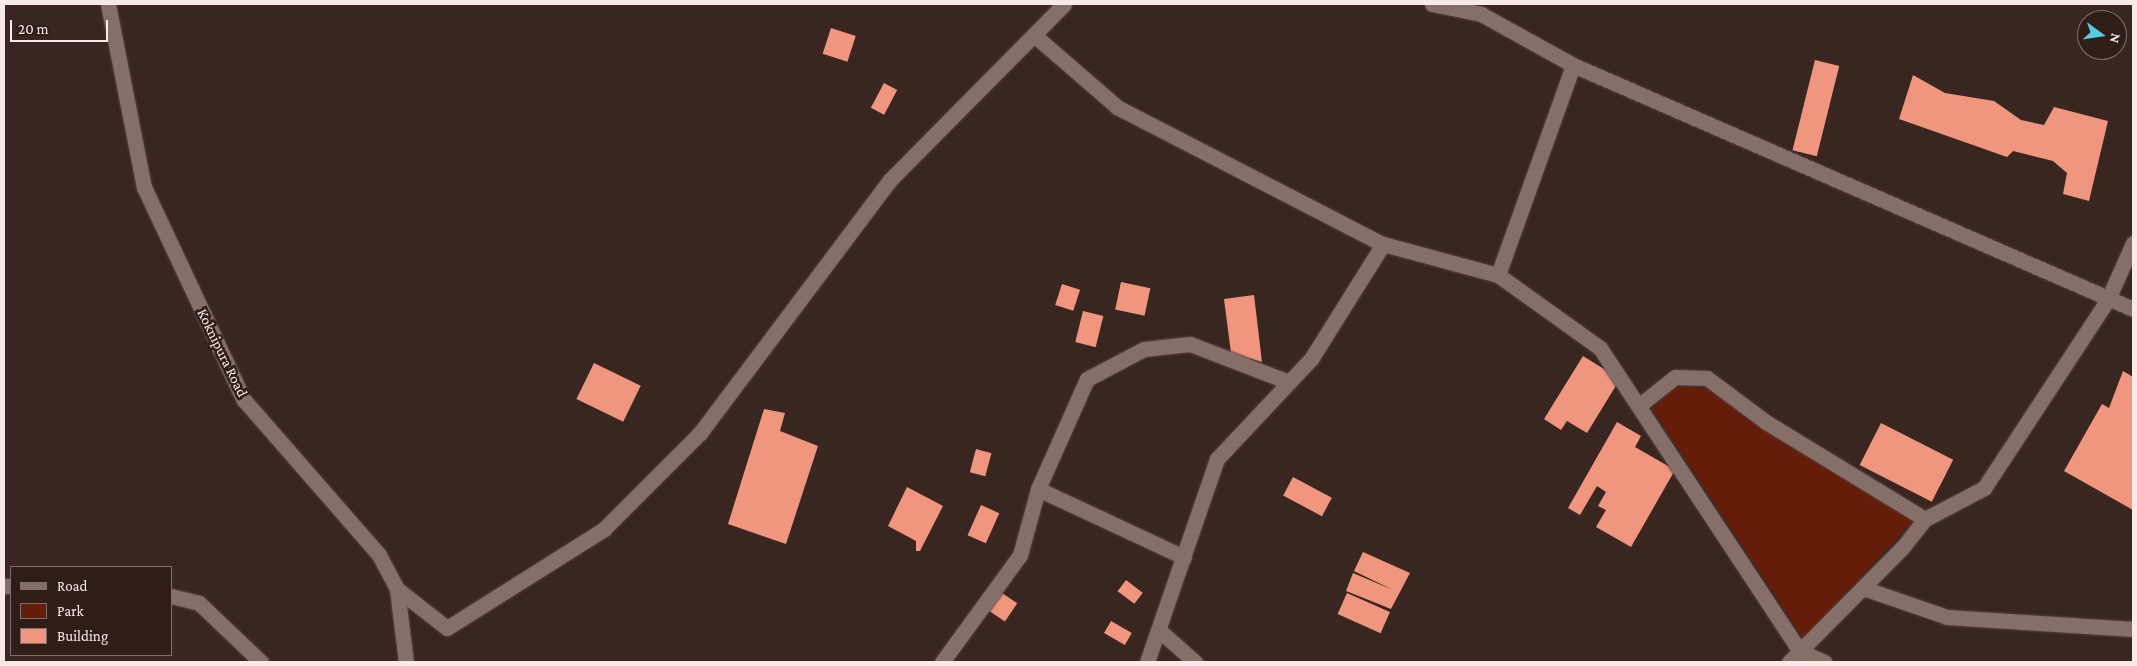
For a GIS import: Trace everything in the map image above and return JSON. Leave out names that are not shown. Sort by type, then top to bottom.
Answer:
[{"type":"street","name":"Koknipura Road","points":[[108,4],[144,187],[244,400],[379,555],[397,589],[406,662]]},
{"type":"street","points":[[397,589],[448,628],[604,530],[700,433],[890,180],[1064,4]]},
{"type":"street","points":[[1432,4],[1482,9],[1573,65],[2108,299],[2133,308]]},
{"type":"street","points":[[1034,35],[1117,107],[1383,244],[1498,275],[1600,348],[1641,404],[1800,651],[1825,662]]},
{"type":"street","points":[[1498,275],[1573,65]]},
{"type":"street","points":[[1789,662],[1862,588],[1925,519],[1984,488],[2108,299],[2133,243]]},
{"type":"street","points":[[1147,662],[1160,631],[1217,459],[1311,359],[1383,244]]},
{"type":"street","points":[[942,662],[1020,555],[1038,489],[1087,379],[1144,349],[1190,344],[1289,382]]},
{"type":"street","points":[[1641,404],[1675,377],[1707,378],[1766,422],[1925,519]]},
{"type":"street","points":[[1038,489],[1184,557]]},
{"type":"street","points":[[1862,588],[1947,617],[2133,628]]},
{"type":"street","points":[[172,596],[199,603],[261,662]]},
{"type":"street","points":[[1160,631],[1195,662]]},
{"type":"green space","points":[[1676,386],[1708,389],[1913,521],[1803,638],[1652,409]]},
{"type":"building","points":[[831,28],[856,36],[847,62],[823,54]]},
{"type":"building","points":[[1815,60],[1839,66],[1817,156],[1793,150]]},
{"type":"building","points":[[1913,75],[1945,93],[1994,101],[2021,120],[2044,125],[2054,107],[2108,121],[2089,201],[2063,194],[2067,173],[2053,161],[2013,151],[2007,157],[1899,119]]},
{"type":"building","points":[[884,83],[897,90],[884,115],[871,108]]},
{"type":"building","points":[[1121,282],[1150,288],[1145,316],[1115,309]]},
{"type":"building","points":[[1062,284],[1080,290],[1073,311],[1055,305]]},
{"type":"building","points":[[1254,295],[1262,362],[1231,353],[1224,299]]},
{"type":"building","points":[[1083,311],[1103,316],[1096,347],[1075,342]]},
{"type":"building","points":[[1583,356],[1620,379],[1587,433],[1567,421],[1561,430],[1544,419]]},
{"type":"building","points":[[594,363],[641,386],[623,422],[576,399]]},
{"type":"building","points":[[2123,371],[2133,377],[2133,510],[2064,471],[2102,404],[2109,408]]},
{"type":"building","points":[[764,409],[785,413],[780,431],[818,446],[786,544],[728,524]]},
{"type":"building","points":[[1617,422],[1641,436],[1635,447],[1675,470],[1631,547],[1596,527],[1606,510],[1598,506],[1606,492],[1597,486],[1580,515],[1568,508]]},
{"type":"building","points":[[1881,423],[1953,460],[1932,502],[1860,465]]},
{"type":"building","points":[[976,449],[991,453],[985,476],[970,472]]},
{"type":"building","points":[[1293,477],[1332,498],[1322,516],[1283,496]]},
{"type":"building","points":[[907,487],[943,506],[920,551],[916,551],[916,541],[888,526]]},
{"type":"building","points":[[981,505],[999,513],[986,543],[968,535]]},
{"type":"building","points":[[1363,552],[1410,573],[1391,609],[1346,591],[1353,573],[1393,590],[1354,571]]},
{"type":"building","points":[[1126,580],[1143,593],[1134,604],[1118,591]]},
{"type":"building","points":[[999,591],[1017,603],[1005,622],[987,609]]},
{"type":"building","points":[[1347,593],[1390,612],[1381,633],[1338,614]]},
{"type":"building","points":[[1111,621],[1132,633],[1125,645],[1104,633]]}]
